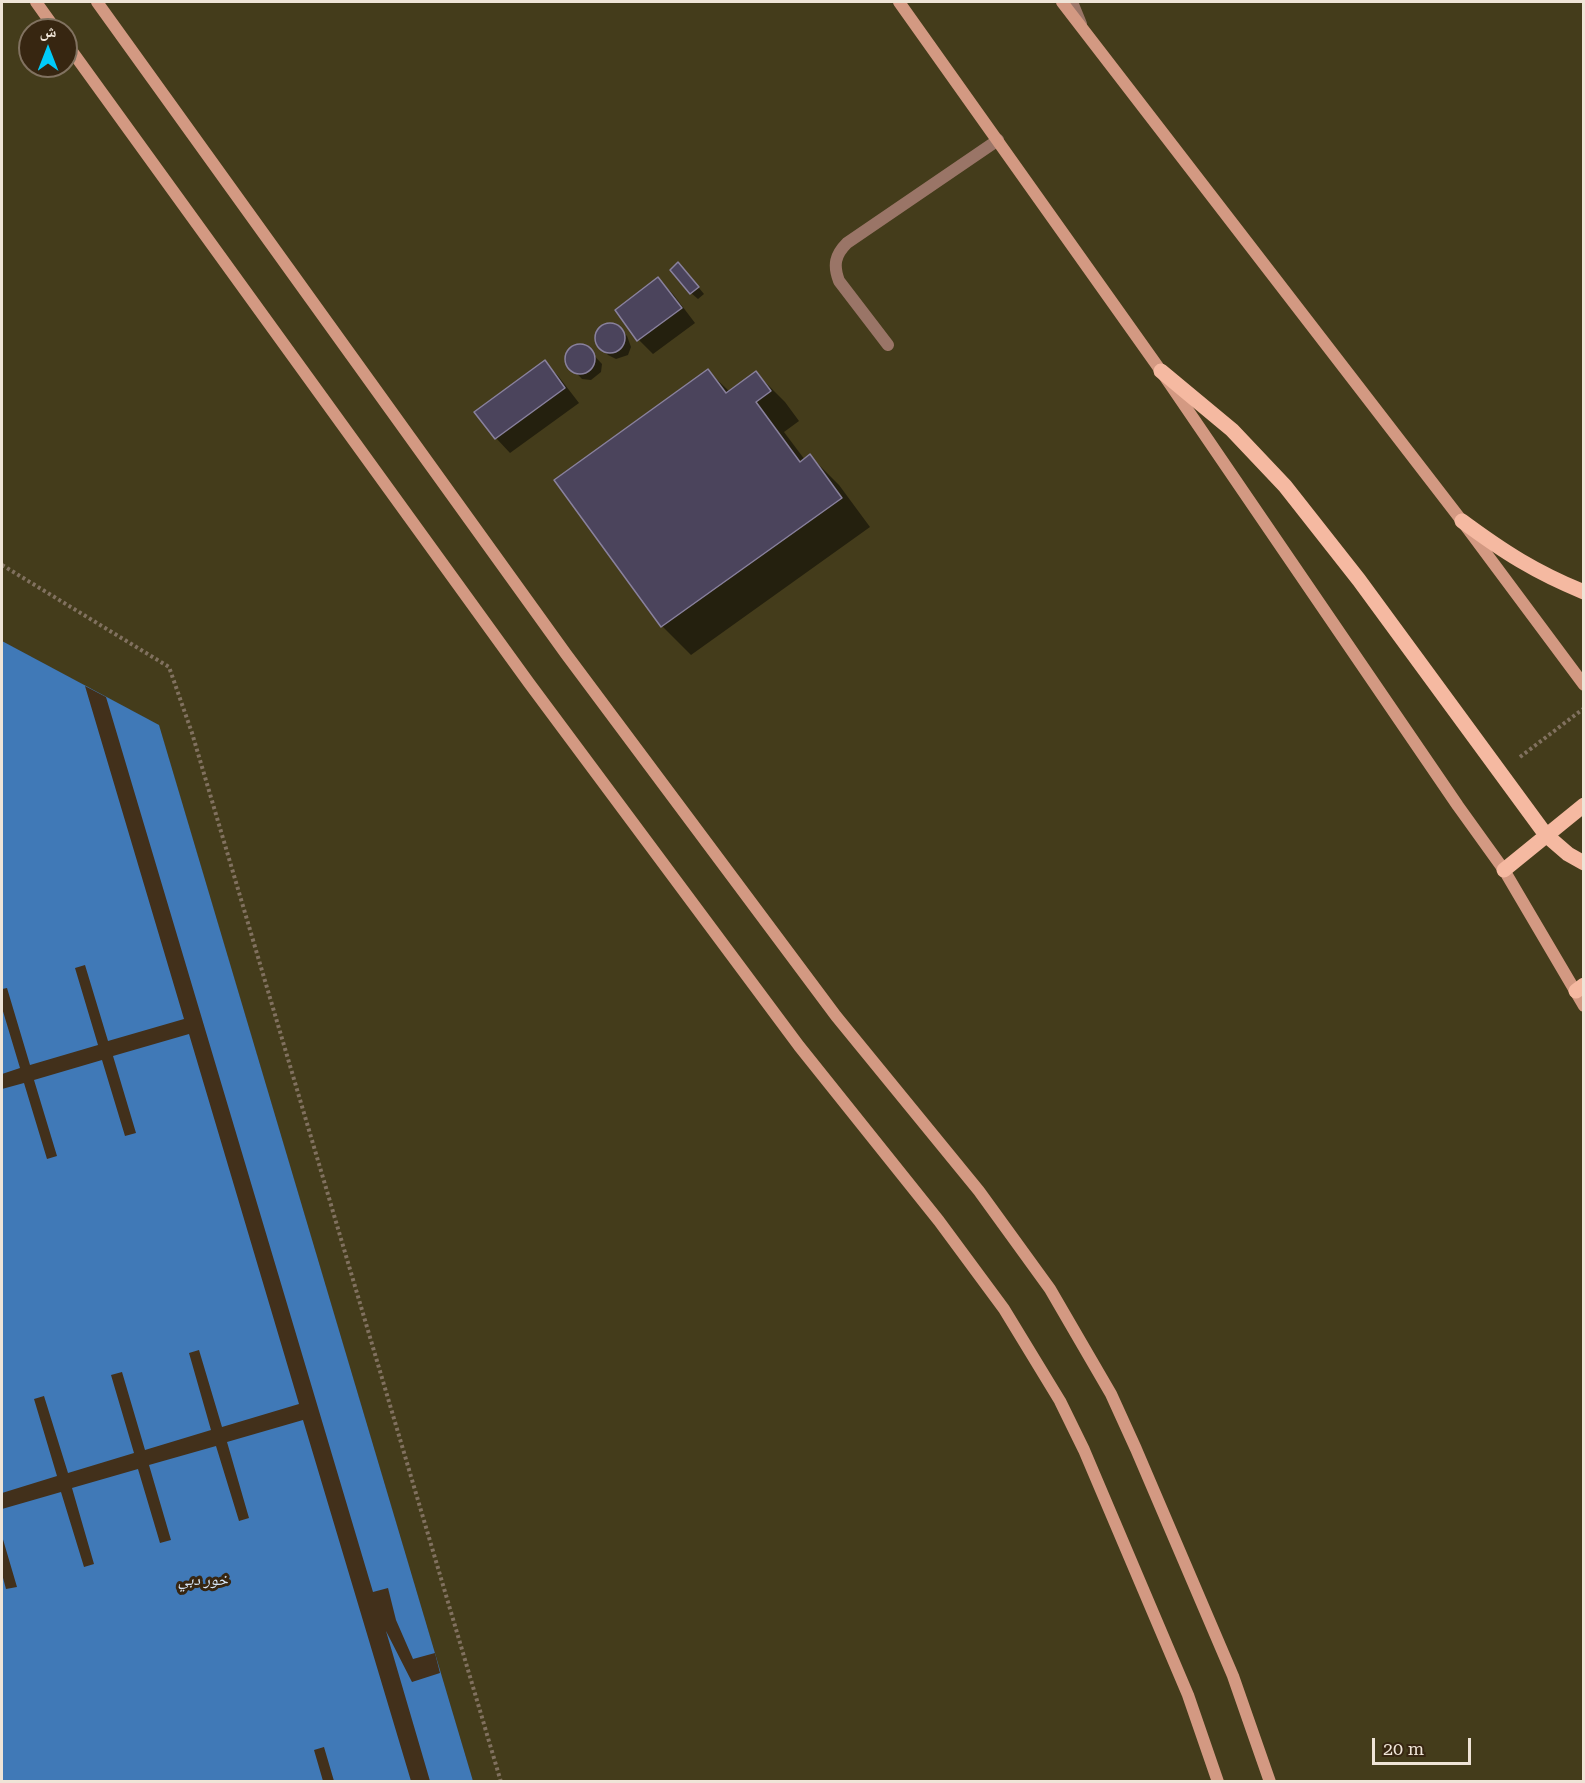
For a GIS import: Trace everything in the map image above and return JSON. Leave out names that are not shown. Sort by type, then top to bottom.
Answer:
[{"type":"main road","points":[[36,2],[47,18]]},
{"type":"main road","points":[[97,2],[566,654],[836,1017],[979,1191],[1016,1239],[1050,1289],[1111,1394],[1136,1449],[1233,1676],[1270,1782]]},
{"type":"main road","points":[[898,2],[1161,371],[1504,870],[1580,988],[1584,1006]]},
{"type":"main road","points":[[1062,2],[1462,521],[1584,685]]},
{"type":"main road","points":[[78,60],[536,693],[792,1036],[946,1230],[1004,1309],[1060,1401],[1084,1450],[1188,1695],[1218,1782]]},
{"type":"main road","points":[[1161,371],[1233,430],[1285,486],[1359,580],[1546,835],[1568,854],[1584,863]]},
{"type":"main road","points":[[1462,521],[1512,557],[1548,578],[1584,592]]},
{"type":"main road","points":[[1504,870],[1584,805]]},
{"type":"lane","points":[[1072,2],[1084,33]]},
{"type":"lane","points":[[888,345],[839,281],[835,271],[835,260],[839,250],[998,140]]},
{"type":"path","points":[[2,566],[169,667],[192,733],[501,1782]]},
{"type":"sand","points":[[2,2],[1583,2],[1583,1781],[473,1781],[159,726],[2,641]]},
{"type":"water","name":"خور دبي","points":[[2,641],[159,725],[473,1781],[2,1781]]},
{"type":"pier","points":[[85,686],[106,697],[373,1592],[388,1588],[396,1620],[413,1659],[435,1653],[440,1673],[412,1682],[386,1631],[430,1781],[411,1781],[303,1420],[227,1442],[249,1518],[239,1521],[216,1446],[149,1465],[171,1540],[160,1543],[138,1469],[72,1488],[94,1564],[84,1567],[61,1492],[2,1509],[2,1493],[57,1476],[34,1399],[44,1396],[68,1473],[134,1453],[111,1375],[122,1372],[145,1450],[211,1430],[189,1353],[199,1350],[222,1427],[299,1404],[189,1034],[113,1056],[136,1133],[125,1136],[102,1060],[34,1080],[57,1156],[47,1159],[24,1083],[2,1089],[2,1074],[20,1068],[2,1008],[2,989],[7,988],[30,1065],[98,1045],[75,968],[85,965],[108,1041],[184,1019]]},
{"type":"pier","points":[[2,1536],[17,1587],[6,1589],[2,1574]]},
{"type":"pier","points":[[324,1747],[334,1781],[323,1781],[314,1750]]},
{"type":"building","points":[[678,262],[699,287],[690,294],[670,270]]},
{"type":"building","points":[[658,277],[682,308],[637,341],[615,310]]},
{"type":"building","points":[[610,323],[616,324],[624,332],[624,344],[616,352],[610,353],[604,352],[596,344],[595,338],[596,332],[604,324]]},
{"type":"building","points":[[580,344],[586,345],[594,353],[594,365],[586,373],[580,374],[574,373],[566,365],[565,359],[566,353],[574,345]]},
{"type":"building","points":[[545,360],[565,388],[495,439],[474,412]]},
{"type":"building","points":[[708,369],[726,393],[756,371],[771,391],[756,402],[800,462],[810,454],[842,498],[661,627],[554,480]]}]
